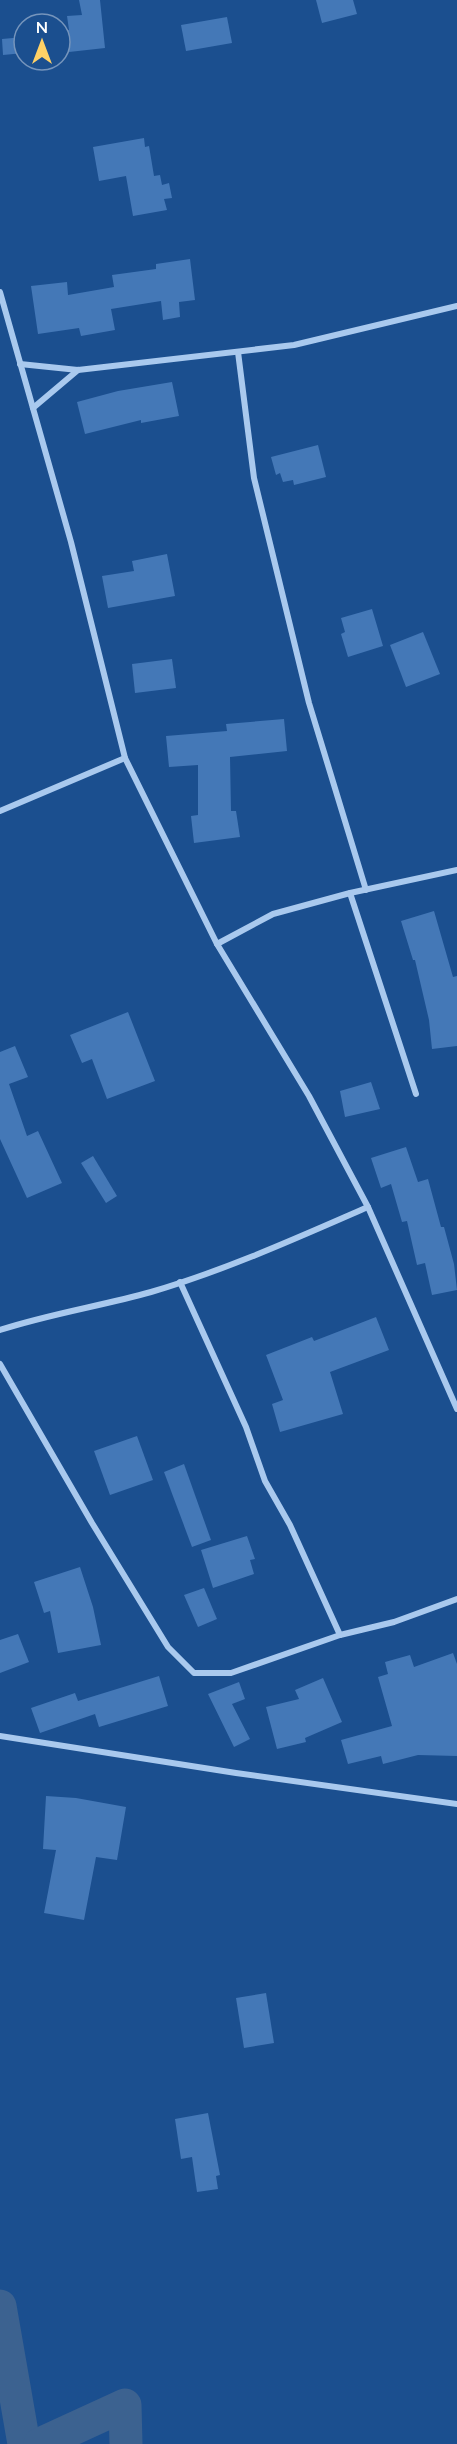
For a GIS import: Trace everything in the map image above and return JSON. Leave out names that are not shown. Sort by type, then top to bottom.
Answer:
[{"type":"street","points":[[0,292],[71,542],[125,758],[217,944],[309,1096],[368,1208],[457,1409]]},
{"type":"street","points":[[20,364],[78,370],[294,345],[457,306]]},
{"type":"street","points":[[238,352],[254,478],[309,703],[366,890]]},
{"type":"street","points":[[33,408],[78,370]]},
{"type":"street","points":[[0,812],[125,758]]},
{"type":"street","points":[[217,944],[273,914],[350,893],[457,870]]},
{"type":"street","points":[[350,893],[416,1094]]},
{"type":"street","points":[[0,1330],[26,1321],[150,1292],[239,1263],[368,1208]]},
{"type":"street","points":[[180,1282],[246,1427],[265,1481],[290,1525],[340,1635]]},
{"type":"street","points":[[0,1364],[92,1523],[168,1647],[194,1673],[231,1673],[340,1635],[394,1622],[457,1599]]},
{"type":"street","points":[[0,1736],[236,1773],[457,1804]]},
{"type":"building","points":[[79,0],[100,0],[105,48],[72,52],[72,16],[82,15]]},
{"type":"building","points":[[316,0],[353,0],[357,14],[322,23]]},
{"type":"building","points":[[227,17],[232,43],[186,51],[181,25]]},
{"type":"building","points":[[12,38],[12,54],[3,55],[2,39]]},
{"type":"building","points":[[144,138],[145,147],[149,146],[154,176],[160,175],[162,185],[169,183],[172,198],[164,199],[167,210],[133,216],[126,176],[99,181],[93,147]]},
{"type":"building","points":[[190,259],[195,300],[179,302],[180,317],[163,320],[161,301],[111,309],[115,330],[81,336],[79,328],[38,334],[31,286],[67,282],[68,295],[114,287],[112,275],[156,269],[156,264]]},
{"type":"building","points":[[172,382],[179,416],[141,423],[141,420],[85,434],[77,402],[118,391]]},
{"type":"building","points":[[318,445],[326,477],[294,485],[293,480],[283,482],[280,473],[276,475],[271,457]]},
{"type":"building","points":[[167,554],[175,596],[108,608],[102,576],[134,571],[132,561]]},
{"type":"building","points":[[372,609],[383,646],[348,657],[341,634],[345,632],[341,618]]},
{"type":"building","points":[[423,632],[440,674],[406,687],[390,645]]},
{"type":"building","points":[[172,659],[176,688],[135,693],[132,664]]},
{"type":"building","points":[[284,719],[287,751],[230,757],[231,811],[236,811],[240,837],[194,843],[191,816],[198,815],[198,765],[169,767],[166,736],[227,731],[226,724]]},
{"type":"building","points":[[434,911],[453,977],[457,976],[457,1046],[432,1049],[429,1020],[415,960],[413,960],[401,921]]},
{"type":"building","points":[[128,1012],[155,1081],[107,1099],[92,1059],[82,1063],[70,1035]]},
{"type":"building","points":[[15,1046],[28,1077],[9,1084],[27,1136],[38,1131],[62,1183],[27,1198],[0,1139],[0,1052]]},
{"type":"building","points":[[371,1082],[380,1109],[345,1117],[340,1091]]},
{"type":"building","points":[[406,1147],[418,1182],[428,1179],[454,1264],[457,1290],[432,1295],[425,1263],[417,1265],[407,1221],[402,1222],[391,1184],[381,1188],[371,1158]]},
{"type":"building","points":[[93,1156],[117,1196],[106,1203],[81,1163]]},
{"type":"building","points":[[376,1317],[389,1350],[330,1372],[343,1414],[280,1432],[272,1404],[283,1400],[266,1355],[312,1337],[314,1341]]},
{"type":"building","points":[[137,1436],[153,1480],[110,1495],[94,1451]]},
{"type":"building","points":[[184,1464],[211,1540],[192,1547],[164,1472]]},
{"type":"building","points":[[247,1536],[255,1559],[250,1560],[254,1574],[213,1588],[201,1550]]},
{"type":"building","points":[[80,1567],[93,1607],[101,1645],[58,1653],[50,1611],[44,1613],[34,1582]]},
{"type":"building","points":[[204,1588],[217,1619],[198,1627],[184,1595]]},
{"type":"building","points":[[18,1634],[29,1662],[0,1673],[0,1640]]},
{"type":"building","points":[[453,1653],[457,1664],[457,1756],[418,1755],[383,1764],[381,1756],[348,1764],[341,1740],[392,1726],[378,1677],[388,1674],[385,1662],[410,1655],[414,1667]]},
{"type":"building","points":[[159,1676],[168,1706],[99,1727],[95,1714],[40,1733],[31,1708],[75,1693],[78,1701]]},
{"type":"building","points":[[323,1678],[342,1722],[305,1738],[306,1742],[277,1749],[266,1707],[299,1699],[295,1690]]},
{"type":"building","points":[[239,1682],[245,1699],[232,1704],[250,1739],[234,1747],[208,1694]]},
{"type":"building","points":[[46,1796],[76,1798],[126,1807],[117,1860],[96,1857],[84,1920],[44,1913],[56,1850],[43,1849]]},
{"type":"building","points":[[266,1993],[274,2043],[244,2048],[236,1998]]},
{"type":"building","points":[[208,2113],[220,2175],[216,2176],[218,2189],[197,2192],[192,2157],[181,2159],[175,2119]]},
{"type":"waterway","points":[[0,2306],[24,2444]]},
{"type":"waterway","points":[[40,2444],[125,2405],[126,2444]]}]
